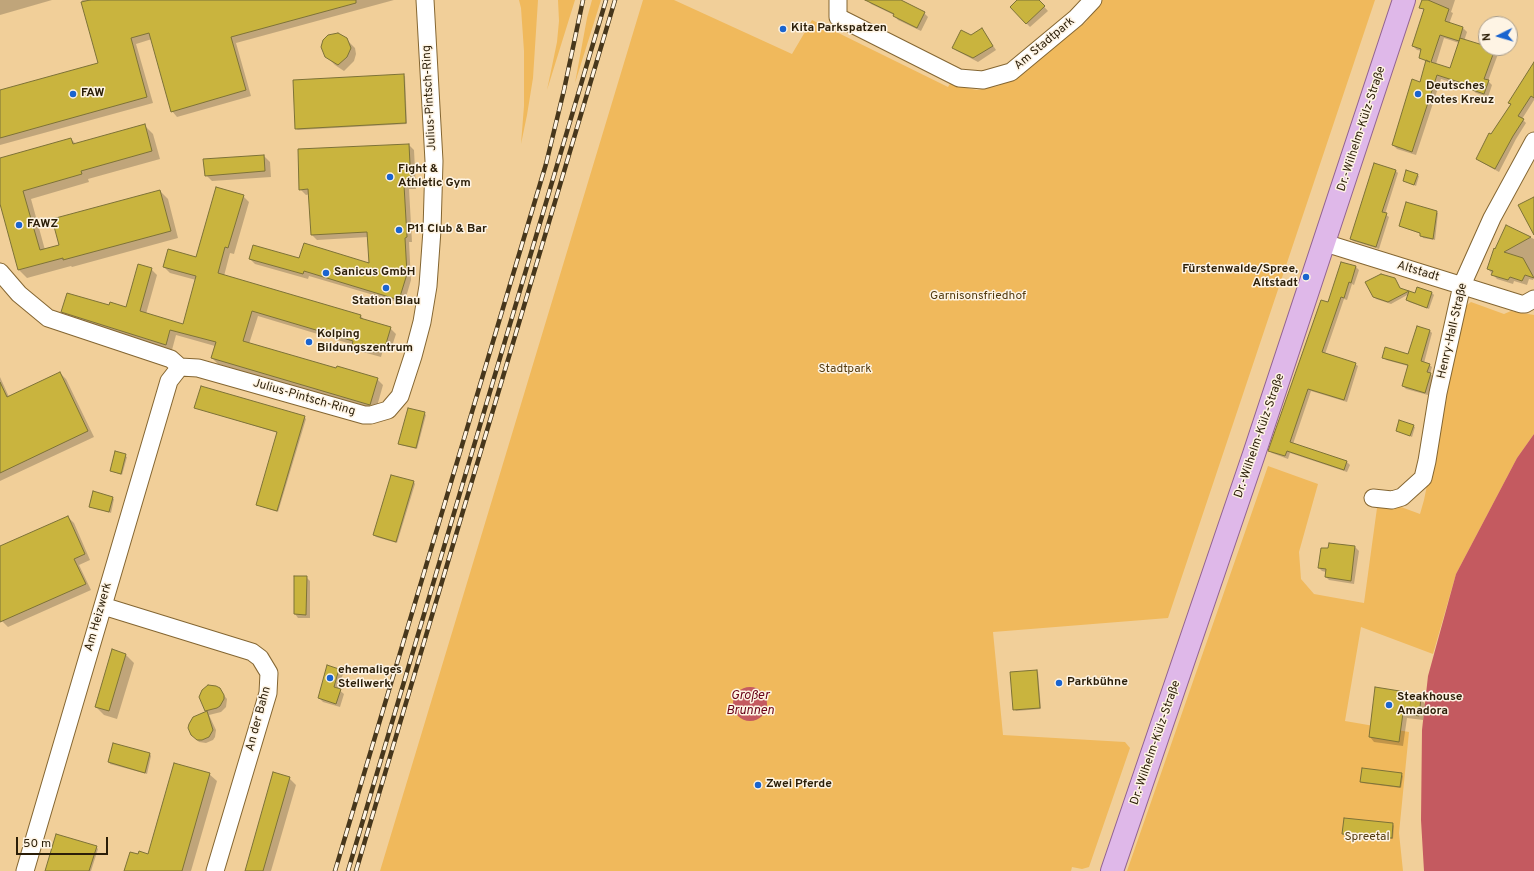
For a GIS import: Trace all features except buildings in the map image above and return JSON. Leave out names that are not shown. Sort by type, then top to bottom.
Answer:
[{"type":"main road","name":"Dr.-Wilhelm-Külz-Straße","points":[[1112,871],[1325,243],[1404,0]]},
{"type":"street","name":"Julius-Pintsch-Ring","points":[[180,367],[198,368],[364,415],[371,415],[388,410],[400,396],[413,356],[426,306],[432,230],[434,161],[425,0]]},
{"type":"street","name":"Am Stadtpark","points":[[838,0],[838,17],[959,78],[983,80],[1011,72],[1076,18],[1093,0]]},
{"type":"street","name":"Henry-Hall-Straße","points":[[1373,498],[1392,500],[1402,497],[1423,478],[1438,394],[1462,286],[1492,218],[1534,141]]},
{"type":"street","name":"Altstadt","points":[[1325,243],[1521,304],[1525,304],[1534,299]]},
{"type":"street","points":[[0,272],[19,294],[48,318],[171,358],[180,367]]},
{"type":"street","name":"Am Heizwerk","points":[[25,871],[169,381],[180,367]]},
{"type":"street","name":"An der Bahn","points":[[103,606],[252,652],[262,662],[269,673],[268,693],[215,871]]},
{"type":"green space","points":[[519,0],[538,0],[533,78],[521,144],[524,106],[524,51],[521,8]]},
{"type":"green space","points":[[558,0],[575,0],[547,90],[557,42],[559,21]]},
{"type":"green space","points":[[592,0],[601,0],[575,83],[587,18]]},
{"type":"green space","name":"Stadtpark","points":[[643,0],[674,0],[792,54],[812,20],[948,87],[951,82],[962,87],[977,90],[998,86],[1018,76],[1086,22],[1102,0],[1375,0],[1168,618],[993,632],[1003,735],[1125,742],[1130,748],[1089,867],[1082,869],[1072,867],[1071,871],[380,871]]},
{"type":"green space","name":"Spreetal","points":[[1471,302],[1504,314],[1511,311],[1534,315],[1534,434],[1517,458],[1456,574],[1433,654],[1361,627],[1345,721],[1409,732],[1399,833],[1403,871],[1127,871],[1268,466],[1318,484],[1299,552],[1301,579],[1314,594],[1364,603],[1377,508],[1393,504],[1420,514],[1463,308]]},
{"type":"water","points":[[1534,434],[1534,871],[1424,871],[1421,820],[1422,730],[1428,676],[1456,574],[1517,458]]},
{"type":"water","name":"Großer Brunnen","points":[[753,687],[762,692],[766,697],[766,711],[762,716],[757,720],[747,721],[743,720],[734,711],[733,701],[734,697],[743,688]]},
{"type":"railway","points":[[335,871],[546,164],[564,90],[583,0]]},
{"type":"railway","points":[[348,871],[606,0]]},
{"type":"railway","points":[[356,871],[615,0]]},
{"type":"place","name":"Kita Parkspatzen","points":[[783,29]]},
{"type":"place","name":"FAW","points":[[73,94]]},
{"type":"place","name":"Deutsches Rotes Kreuz","points":[[1418,94]]},
{"type":"place","name":"Fight & Athletic Gym","points":[[390,177]]},
{"type":"place","name":"FAWZ","points":[[19,225]]},
{"type":"place","name":"P11 Club & Bar","points":[[399,230]]},
{"type":"place","name":"Sanicus GmbH","points":[[326,273]]},
{"type":"place","name":"Fürstenwalde/Spree, Altstadt","points":[[1306,277]]},
{"type":"place","name":"Station Blau","points":[[386,288]]},
{"type":"place","name":"Kolping Bildungszentrum","points":[[309,342]]},
{"type":"place","name":"ehemaliges Stellwerk","points":[[330,678]]},
{"type":"place","name":"Parkbühne","points":[[1059,683]]},
{"type":"place","name":"Steakhouse Amadora","points":[[1389,705]]},
{"type":"place","name":"Zwei Pferde","points":[[758,785]]},
{"type":"park label","name":"Garnisonsfriedhof","points":[[978,297]]}]
